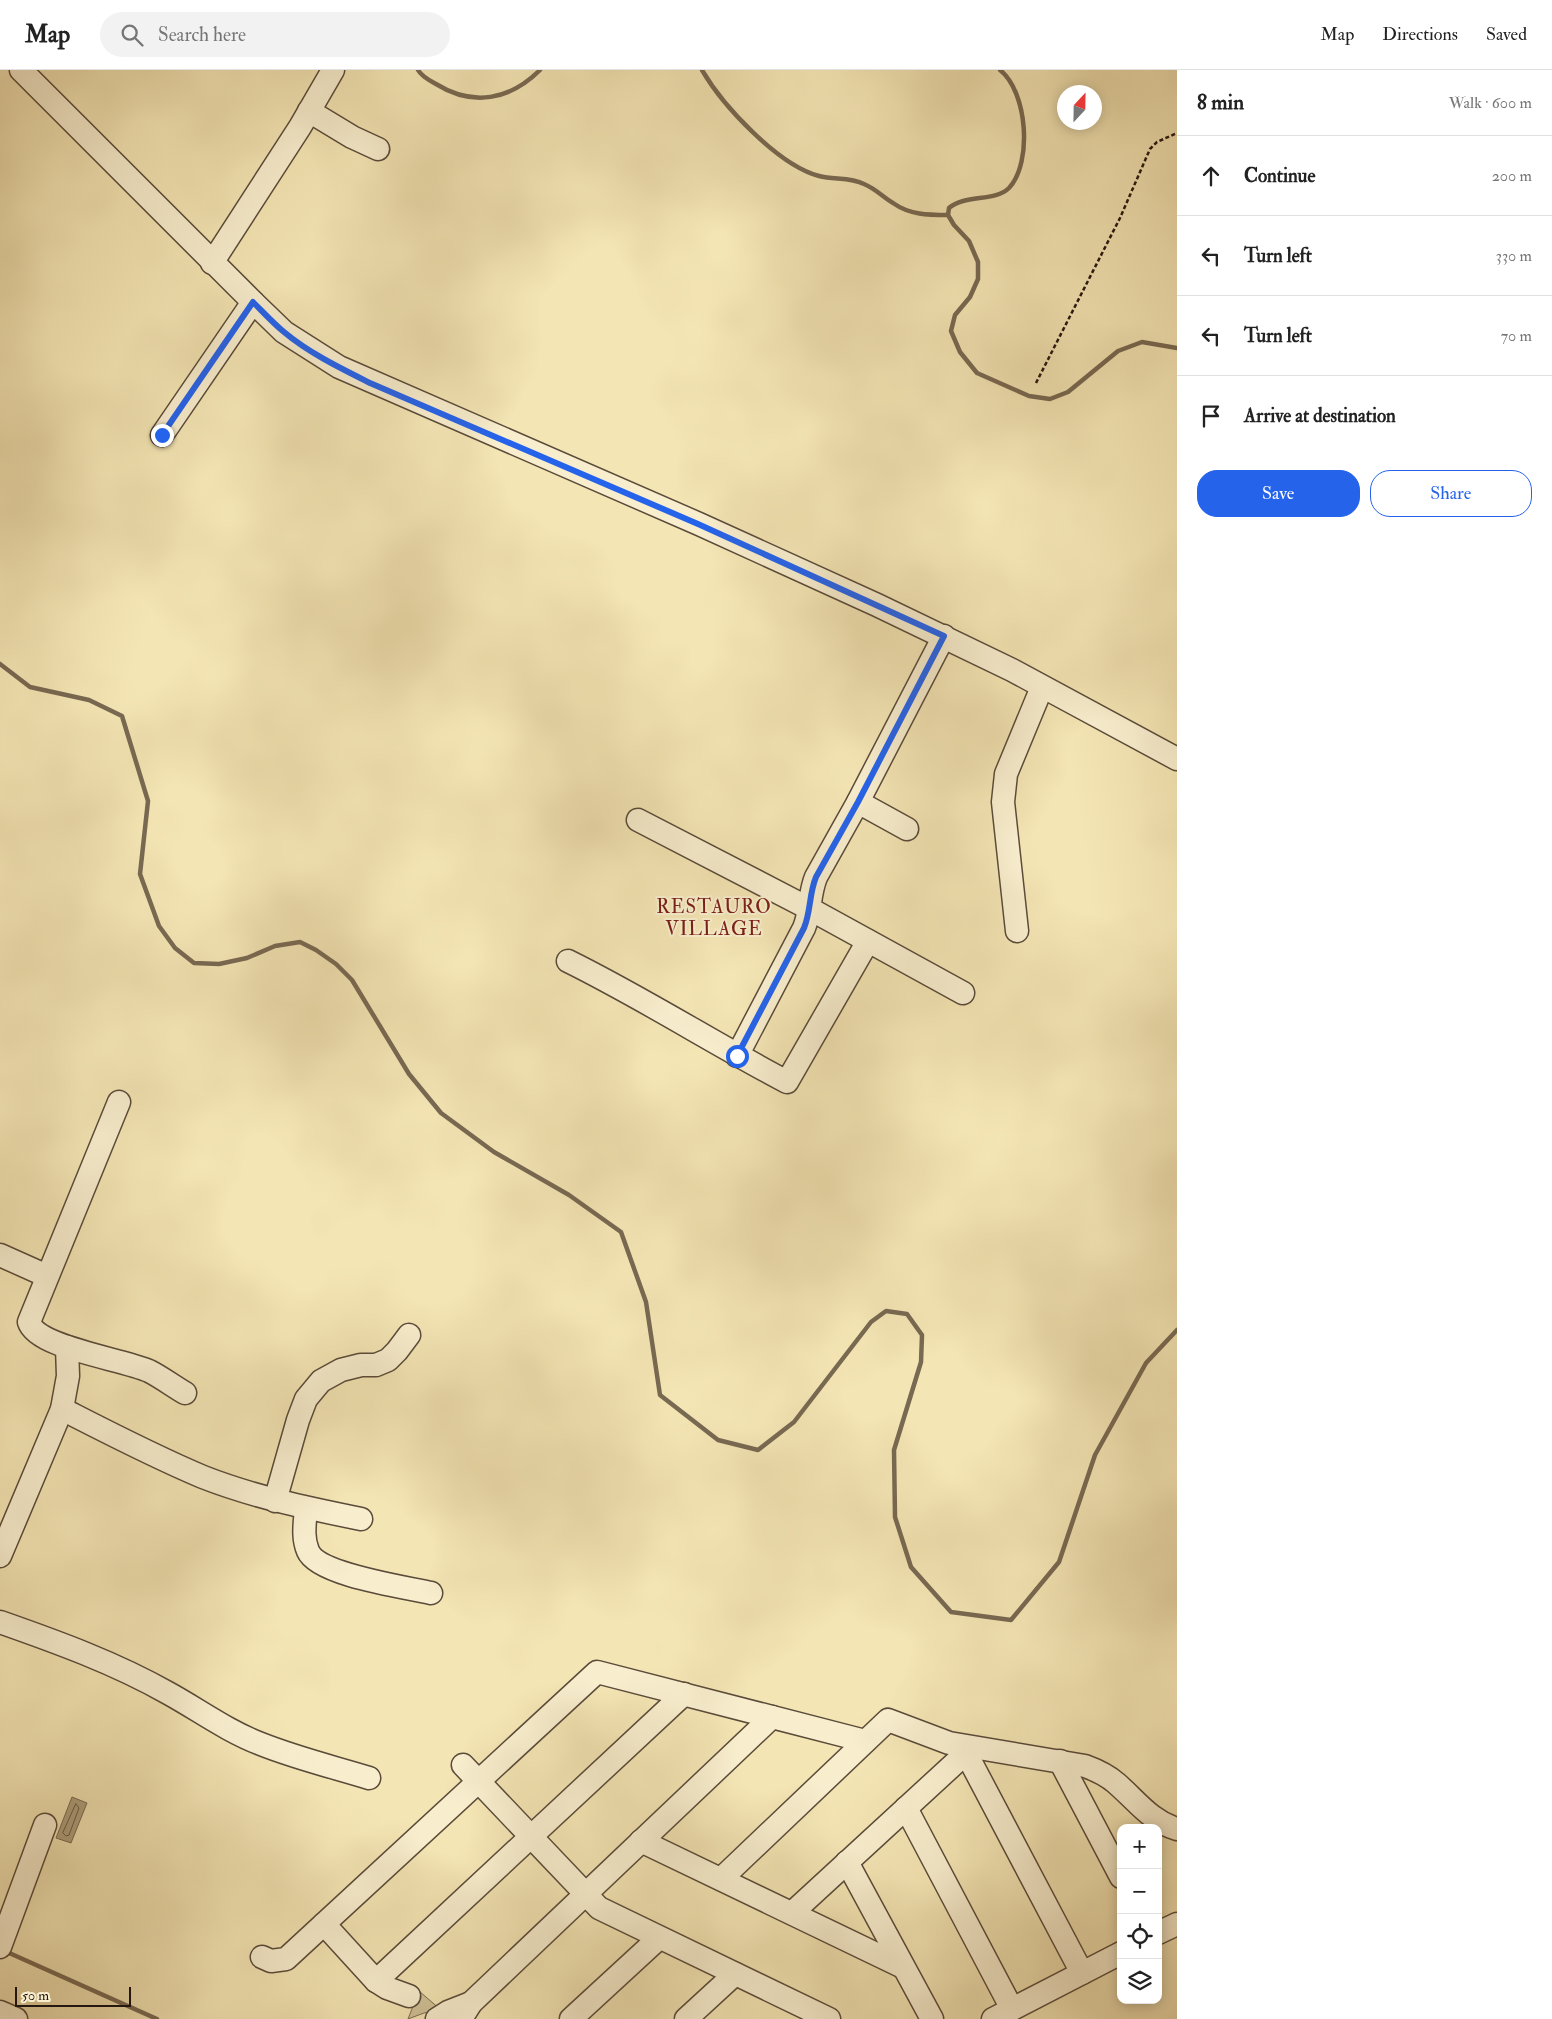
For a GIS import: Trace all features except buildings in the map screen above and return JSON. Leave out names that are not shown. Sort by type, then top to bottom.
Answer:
[{"type":"street","points":[[20,70],[212,263],[284,332],[300,344],[370,383],[698,524],[944,636],[1177,759]]},
{"type":"street","points":[[212,263],[333,70]]},
{"type":"street","points":[[309,111],[352,137],[378,149]]},
{"type":"street","points":[[162,435],[253,302]]},
{"type":"street","points":[[737,1056],[804,928],[810,909],[811,888],[816,877],[858,802],[944,636]]},
{"type":"street","points":[[1017,931],[1004,802],[1006,774],[1042,687]]},
{"type":"street","points":[[858,802],[907,829]]},
{"type":"street","points":[[638,820],[810,909],[963,993]]},
{"type":"street","points":[[568,961],[646,1002],[737,1056],[787,1082],[868,941]]},
{"type":"street","points":[[119,1102],[29,1322],[35,1332],[66,1347],[129,1363],[149,1371],[185,1393]]},
{"type":"street","points":[[0,1255],[47,1276]]},
{"type":"street","points":[[275,1501],[298,1420],[306,1399],[321,1381],[341,1370],[361,1365],[376,1365],[388,1360],[409,1335]]},
{"type":"street","points":[[0,1556],[62,1409],[68,1376],[66,1347]]},
{"type":"street","points":[[62,1409],[194,1473],[275,1501],[361,1519]]},
{"type":"street","points":[[306,1508],[304,1534],[308,1552],[323,1565],[338,1572],[357,1577],[431,1593]]},
{"type":"street","points":[[0,1622],[59,1643],[126,1671],[168,1693],[229,1730],[261,1744],[369,1778]]},
{"type":"street","points":[[262,1957],[271,1961],[286,1959],[597,1672],[865,1741]]},
{"type":"street","points":[[376,1981],[684,1694]]},
{"type":"street","points":[[437,2019],[448,2012],[466,2011],[641,1840],[772,1717]]},
{"type":"street","points":[[720,1879],[888,1720],[966,1750],[1060,1761],[1085,1766],[1115,1782],[1150,1816],[1163,1824],[1177,1829]]},
{"type":"street","points":[[792,1913],[966,1750]]},
{"type":"street","points":[[966,1750],[1082,1973]]},
{"type":"street","points":[[1060,1761],[1117,1869]]},
{"type":"street","points":[[463,1765],[585,1894],[605,1912],[829,2019]]},
{"type":"street","points":[[906,1808],[1002,2014],[1117,1955]]},
{"type":"street","points":[[0,1947],[45,1825]]},
{"type":"street","points":[[641,1840],[903,1967]]},
{"type":"street","points":[[847,1862],[932,2019]]},
{"type":"street","points":[[324,1924],[376,1981],[387,1988],[409,1996]]},
{"type":"street","points":[[1162,1931],[1177,1924]]},
{"type":"street","points":[[571,2019],[658,1938]]},
{"type":"street","points":[[686,2019],[734,1974]]},
{"type":"street","points":[[0,2012],[16,2019]]},
{"type":"path","points":[[1036,383],[1120,218],[1150,149],[1157,142],[1177,133]]},
{"type":"shaded area","points":[[419,1991],[441,2010],[424,2013],[408,2019]]},
{"type":"water","points":[[72,1797],[87,1803],[71,1843],[56,1838]]},
{"type":"waterway","points":[[418,70],[426,78],[450,91],[477,98],[504,94],[516,88],[540,70]]},
{"type":"waterway","points":[[702,70],[737,116],[786,160],[803,170],[819,176],[859,182],[906,210],[926,214],[948,215]]},
{"type":"waterway","points":[[1000,70],[1009,80],[1021,110],[1024,127],[1022,162],[1017,176],[1009,188],[1003,192],[988,197],[963,201],[949,208],[948,215],[954,225],[969,241],[978,262],[978,279],[970,297],[955,315],[951,331],[960,352],[977,373],[1029,396],[1050,399],[1068,392],[1118,351],[1142,342],[1177,348]]},
{"type":"waterway","points":[[0,664],[30,687],[89,700],[122,716],[148,801],[140,874],[159,926],[175,948],[194,963],[219,964],[247,958],[275,946],[300,942],[316,950],[336,964],[352,980],[409,1074],[441,1113],[494,1152],[569,1195],[621,1232],[646,1302],[660,1395],[718,1440],[758,1450],[794,1422],[871,1322],[886,1311],[907,1314],[922,1335],[921,1362],[894,1450],[895,1517],[911,1567],[951,1612],[1011,1620],[1059,1562],[1095,1455],[1146,1363],[1177,1330]]},
{"type":"waterway","points":[[7,1952],[157,2019]]},
{"type":"district","name":"RESTAURO VILLAGE","points":[[714,918]]},
{"type":"route","points":[[162,435],[253,302],[284,332],[300,344],[318,356],[370,383],[539,454],[698,524],[944,636],[858,802],[816,877],[811,888],[808,919],[737,1056]]}]
